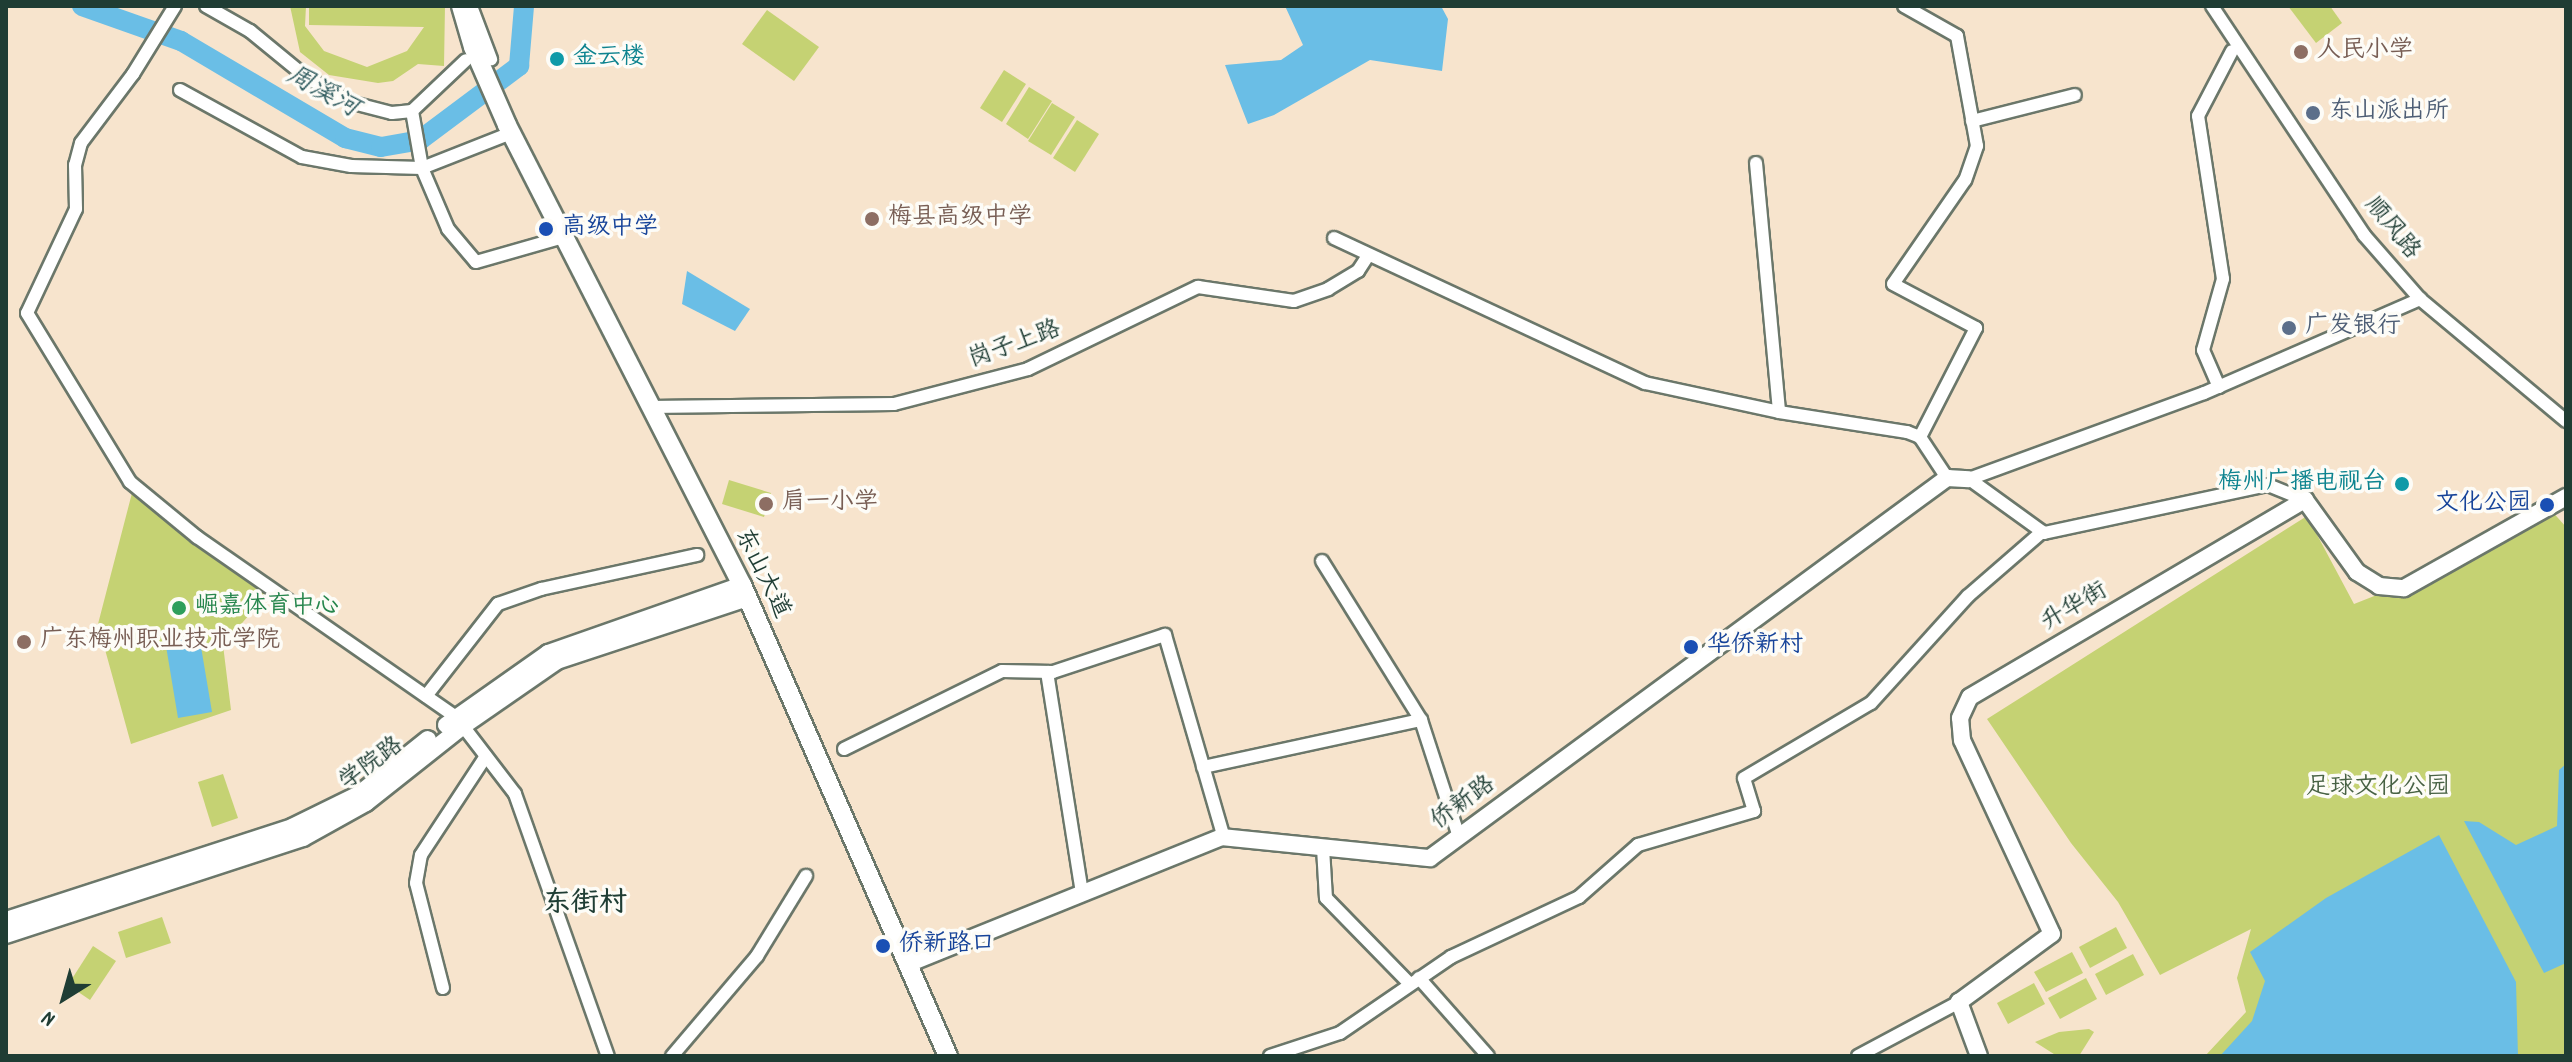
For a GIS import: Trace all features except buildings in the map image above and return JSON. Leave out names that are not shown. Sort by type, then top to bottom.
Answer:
[{"type":"main road","points":[[461,6],[470,54]]},
{"type":"main road","name":"东山大道","points":[[470,54],[744,591],[910,963],[948,1056]]},
{"type":"street","points":[[175,6],[133,74],[81,143],[75,165],[76,209],[27,313],[130,482],[197,537],[426,696],[459,722],[486,756],[515,794],[608,1056]]},
{"type":"street","points":[[206,6],[353,103],[412,115]]},
{"type":"street","points":[[471,6],[491,59]]},
{"type":"street","points":[[1904,6],[1957,36],[1977,146],[1965,180],[1893,284],[1976,328],[1920,437]]},
{"type":"street","name":"顺风路","points":[[2212,6],[2364,235],[2420,299],[2566,421]]},
{"type":"street","points":[[2219,387],[2203,350],[2223,279],[2198,116],[2232,51]]},
{"type":"street","points":[[412,115],[470,54]]},
{"type":"street","points":[[180,90],[302,157],[351,166],[421,165],[509,129]]},
{"type":"street","points":[[1972,121],[2075,95]]},
{"type":"street","points":[[412,115],[421,165],[448,229],[476,262],[564,237]]},
{"type":"street","points":[[1756,163],[1779,412]]},
{"type":"street","points":[[1334,238],[1367,257],[1645,383],[1779,412],[1920,437],[1947,478],[1969,479],[2219,387],[2420,299]]},
{"type":"street","name":"岗子上路","points":[[650,407],[894,404],[1028,369],[1198,287],[1241,298],[1294,301],[1328,289],[1358,271],[1367,257]]},
{"type":"street","name":"侨新路","points":[[910,963],[1224,838],[1430,858],[1947,478]]},
{"type":"street","points":[[1969,479],[2042,532]]},
{"type":"street","points":[[1270,1056],[1340,1033],[1414,981],[1579,897],[1638,845],[1754,811],[1744,778],[1871,703],[1968,596],[2042,532],[2268,485],[2305,500],[2357,572],[2379,586],[2404,588],[2563,501]]},
{"type":"street","name":"升华街","points":[[1959,1002],[2052,934],[1962,740],[1960,718],[1970,697],[2305,500]]},
{"type":"street","points":[[426,696],[498,604],[541,589],[697,555]]},
{"type":"street","points":[[1322,561],[1421,720],[1459,837]]},
{"type":"street","name":"学院路","points":[[6,920],[292,827],[359,794],[548,653],[744,591]]},
{"type":"street","points":[[844,749],[1002,671],[1047,672],[1165,635],[1224,838]]},
{"type":"street","points":[[1047,672],[1082,894]]},
{"type":"street","points":[[1203,767],[1421,720]]},
{"type":"street","name":"学院路","points":[[6,935],[303,838],[366,803],[459,722]]},
{"type":"street","points":[[443,988],[416,883],[421,855],[486,756]]},
{"type":"street","points":[[1323,848],[1326,898],[1488,1056]]},
{"type":"street","points":[[672,1056],[757,956],[806,876]]},
{"type":"street","points":[[1858,1056],[1959,1002],[1979,1056]]},
{"type":"green space","points":[[290,6],[306,6],[305,26],[324,51],[367,67],[407,51],[424,27],[309,25],[309,6],[445,6],[444,66],[418,64],[393,81],[378,83],[329,75],[300,52]]},
{"type":"green space","points":[[2288,6],[2330,6],[2342,23],[2316,43]]},
{"type":"green space","points":[[767,10],[819,47],[794,81],[742,44]]},
{"type":"green space","points":[[1004,70],[1026,84],[1002,122],[980,108]]},
{"type":"green space","points":[[1029,87],[1052,101],[1028,139],[1006,124]]},
{"type":"green space","points":[[1052,103],[1075,117],[1051,155],[1028,141]]},
{"type":"green space","points":[[1077,120],[1099,134],[1075,172],[1053,158]]},
{"type":"green space","points":[[729,480],[771,493],[764,517],[722,504]]},
{"type":"green space","name":"崛嘉体育中心","points":[[132,493],[269,592],[223,645],[231,710],[131,744],[98,624]]},
{"type":"green space","name":"足球文化公园","points":[[2550,509],[2566,527],[2566,1056],[2205,1056],[2246,1012],[2237,978],[2251,929],[2160,975],[2118,902],[2071,843],[1987,719],[2307,516],[2354,604],[2430,574]]},
{"type":"green space","points":[[223,774],[238,818],[212,827],[198,782]]},
{"type":"green space","points":[[162,917],[171,943],[126,958],[118,932]]},
{"type":"green space","points":[[2116,927],[2127,948],[2090,968],[2079,947]]},
{"type":"green space","points":[[93,946],[116,961],[90,1000],[68,985]]},
{"type":"green space","points":[[2072,952],[2083,973],[2046,992],[2034,972]]},
{"type":"green space","points":[[2133,954],[2144,975],[2106,995],[2095,974]]},
{"type":"green space","points":[[2086,978],[2097,999],[2060,1019],[2048,998]]},
{"type":"green space","points":[[2034,983],[2045,1004],[2008,1024],[1997,1003]]},
{"type":"green space","points":[[2089,1029],[2094,1032],[2079,1056],[2057,1056],[2035,1042],[2059,1032]]},
{"type":"water","points":[[1285,6],[1441,6],[1448,19],[1442,71],[1370,60],[1274,115],[1248,124],[1225,65],[1281,60],[1303,45]]},
{"type":"water","points":[[687,271],[750,309],[735,331],[682,304]]},
{"type":"water","points":[[199,635],[212,712],[178,718],[165,640]]},
{"type":"water","points":[[2566,764],[2566,963],[2544,973],[2464,821],[2479,822],[2516,845],[2557,826],[2559,770]]},
{"type":"water","points":[[2439,835],[2516,982],[2518,1056],[2220,1056],[2252,1021],[2265,981],[2250,952],[2326,898]]},
{"type":"waterway","name":"周溪河","points":[[82,6],[181,41],[345,138],[381,147],[420,140],[519,66],[524,6]]},
{"type":"place","name":"人民小学","points":[[2301,52]]},
{"type":"place","name":"金云楼","points":[[557,59]]},
{"type":"place","name":"东山派出所","points":[[2313,113]]},
{"type":"place","name":"梅县高级中学","points":[[872,219]]},
{"type":"place","name":"高级中学","points":[[546,229]]},
{"type":"place","name":"广发银行","points":[[2289,328]]},
{"type":"place","name":"梅州广播电视台","points":[[2402,484]]},
{"type":"place","name":"肩一小学","points":[[766,504]]},
{"type":"place","name":"文化公园","points":[[2547,505]]},
{"type":"place","name":"崛嘉体育中心","points":[[179,608]]},
{"type":"place","name":"广东梅州职业技术学院","points":[[24,642]]},
{"type":"place","name":"华侨新村","points":[[1691,647]]},
{"type":"place","name":"侨新路口","points":[[883,946]]},
{"type":"district","name":"东街村","points":[[585,905]]}]
